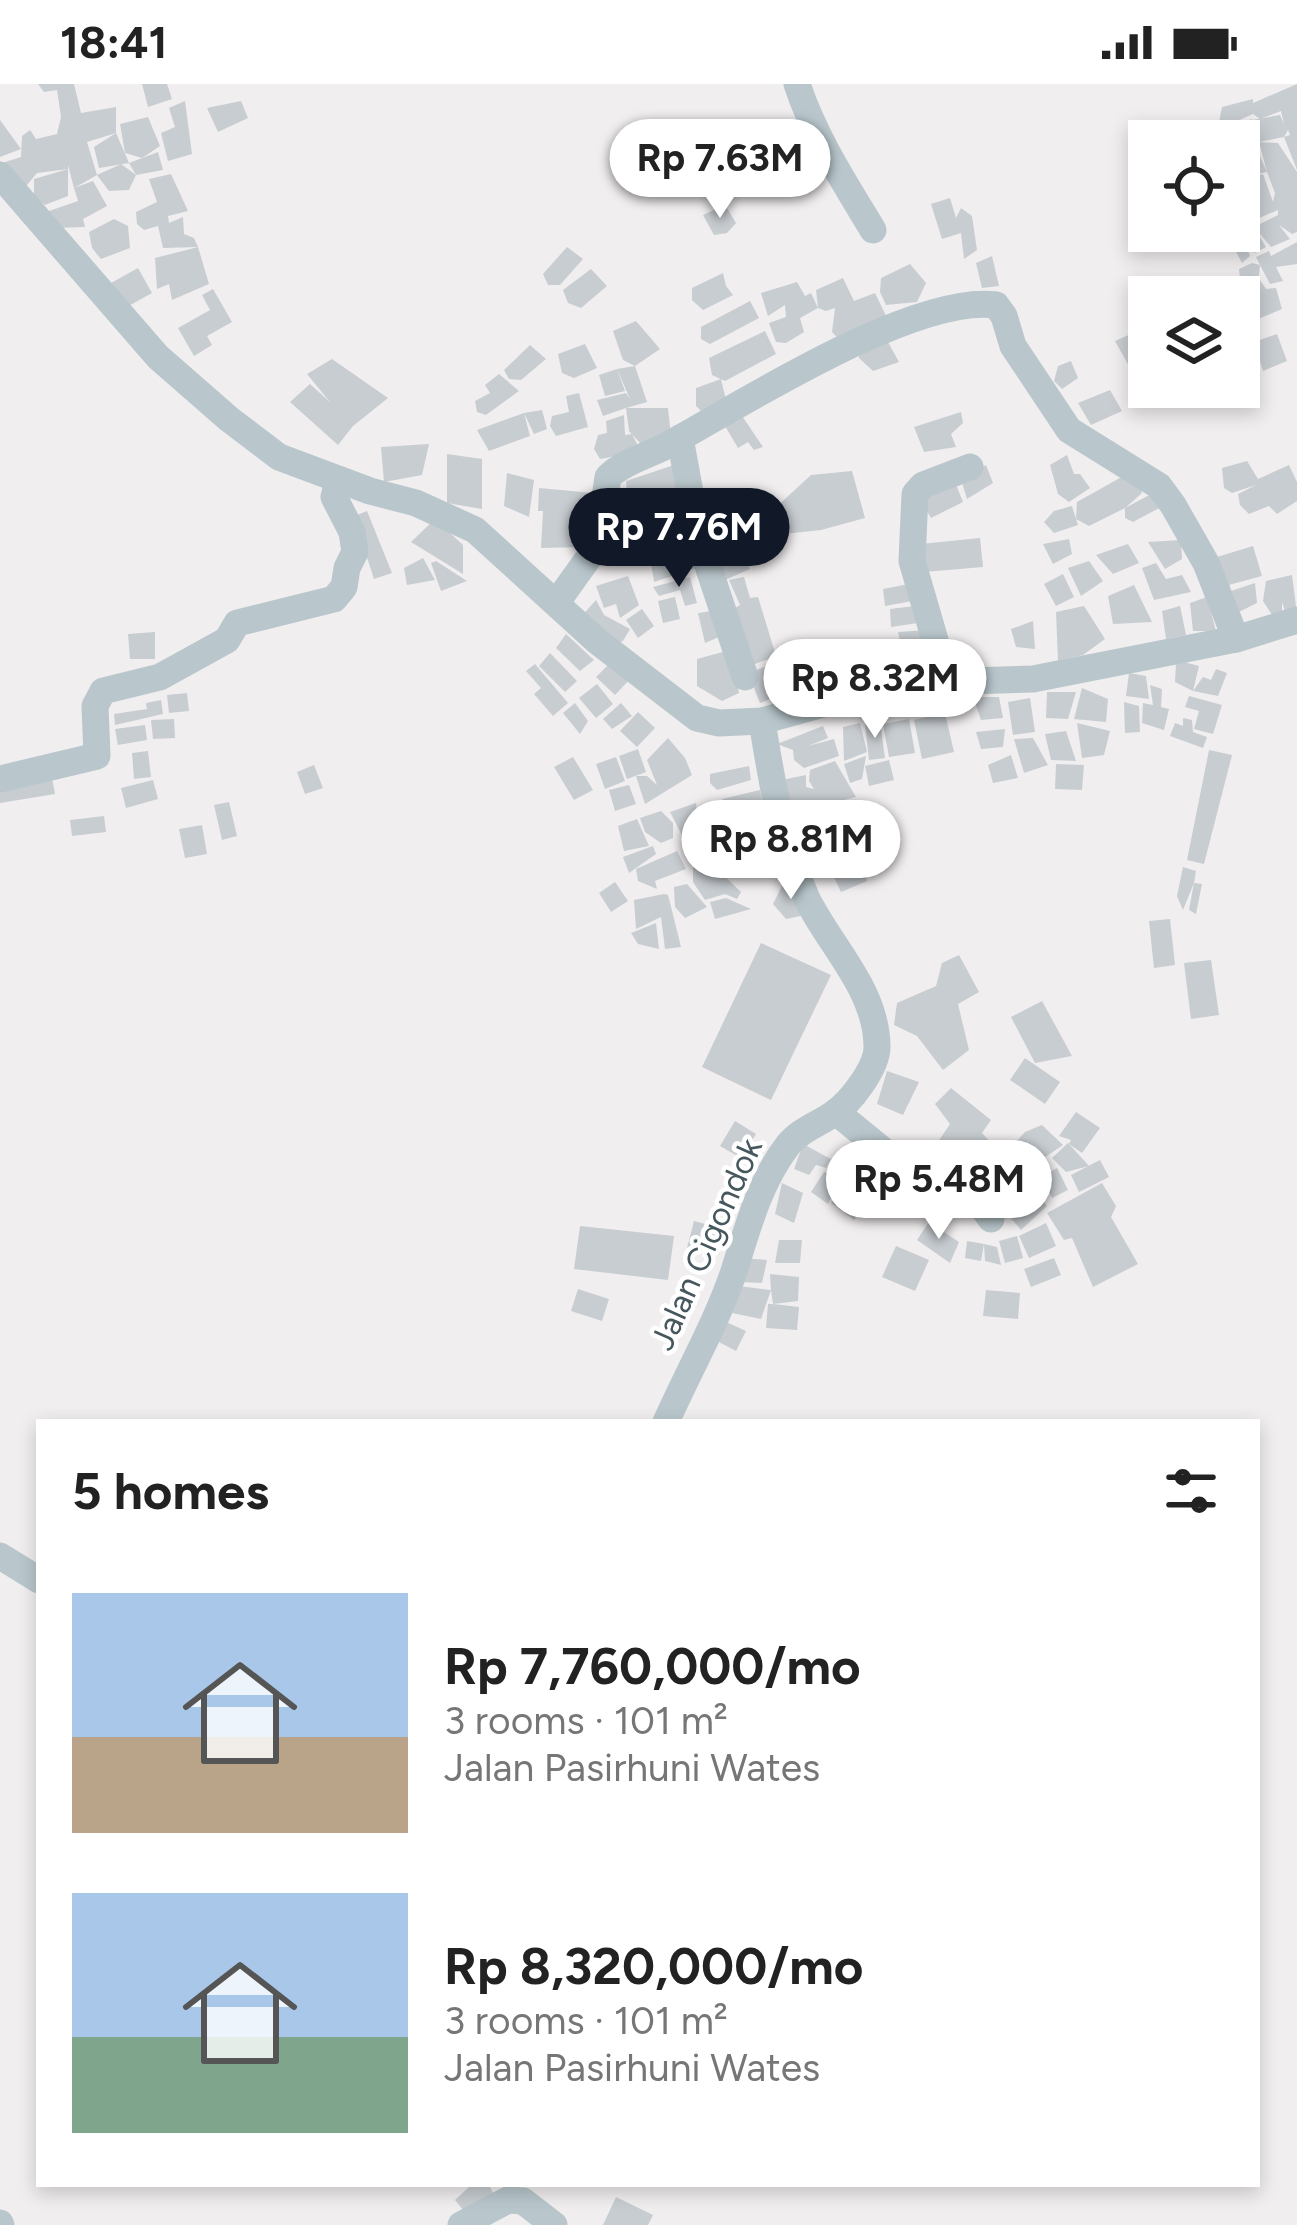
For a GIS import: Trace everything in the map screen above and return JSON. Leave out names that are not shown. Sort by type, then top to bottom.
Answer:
[{"type":"street","points":[[797,84],[816,135],[873,230]]},
{"type":"street","points":[[0,176],[158,357],[279,457],[451,517],[475,530],[597,641],[697,718],[718,723],[762,722],[898,683],[1033,679],[1236,639],[1297,620]]},
{"type":"street","points":[[557,602],[592,553],[608,477],[846,347],[926,316],[983,304],[996,305],[1004,316],[1013,346],[1069,430],[1159,486],[1206,563],[1236,639]]},
{"type":"street","points":[[680,438],[698,536],[745,677]]},
{"type":"street","points":[[936,682],[934,640],[912,561],[915,494],[920,486],[970,467]]},
{"type":"street","points":[[0,778],[98,756],[95,706],[109,687],[160,676],[227,640],[237,623],[334,598],[344,587],[356,552],[352,532],[334,497],[338,480]]},
{"type":"street","name":"Jalan Cigondok","points":[[667,1419],[775,1164],[794,1138],[836,1112],[876,1057],[878,1042],[869,1010],[791,860],[767,767],[762,722]]},
{"type":"street","points":[[836,1112],[912,1174],[972,1193],[991,1219]]},
{"type":"street","points":[[0,1556],[36,1578]]},
{"type":"street","points":[[461,2225],[507,2192],[554,2225]]},
{"type":"building","points":[[38,84],[74,84],[81,113],[116,107],[116,133],[87,142],[97,175],[74,188],[68,165],[68,169],[37,173],[27,185],[17,186],[5,172],[5,162],[21,157],[22,136],[30,130],[36,139],[57,134],[61,117],[57,90],[44,92]]},
{"type":"building","points":[[142,84],[167,84],[172,99],[148,107]]},
{"type":"building","points":[[1297,84],[1297,170],[1284,137],[1260,142],[1260,120],[1252,120],[1260,119],[1253,114],[1219,120],[1222,107],[1253,99],[1253,103]]},
{"type":"building","points":[[185,101],[192,154],[168,161],[161,133],[175,127],[169,108]]},
{"type":"building","points":[[241,101],[248,118],[218,132],[207,108]]},
{"type":"building","points":[[148,117],[160,146],[142,158],[125,153],[120,124]]},
{"type":"building","points":[[0,120],[21,149],[0,157]]},
{"type":"building","points":[[116,133],[129,163],[99,168],[94,147]]},
{"type":"building","points":[[1260,142],[1278,143],[1297,172],[1297,232],[1292,234],[1279,225],[1290,239],[1271,247],[1260,234],[1260,224],[1278,215],[1278,210],[1260,218],[1260,175],[1273,202],[1275,193]]},
{"type":"building","points":[[158,152],[163,170],[136,175],[129,163]]},
{"type":"building","points":[[121,164],[136,175],[129,190],[109,191],[97,175]]},
{"type":"building","points":[[68,169],[68,196],[45,205],[34,197],[34,179]]},
{"type":"building","points":[[171,174],[188,211],[168,216],[169,223],[183,217],[184,234],[194,238],[198,247],[163,248],[158,226],[144,230],[137,224],[136,212],[157,202],[149,179]]},
{"type":"building","points":[[93,181],[107,206],[83,219],[85,227],[53,228],[49,211],[78,201],[74,188]]},
{"type":"building","points":[[950,198],[956,218],[961,208],[972,216],[977,250],[964,259],[961,233],[942,239],[931,204]]},
{"type":"building","points":[[725,205],[736,223],[727,233],[714,235],[703,215]]},
{"type":"building","points":[[114,219],[128,226],[130,248],[101,259],[92,248],[89,232]]},
{"type":"building","points":[[1297,242],[1297,264],[1276,267],[1283,281],[1270,284],[1256,257],[1269,251],[1271,256]]},
{"type":"building","points":[[198,247],[209,284],[172,300],[169,284],[157,289],[155,258]]},
{"type":"building","points":[[567,247],[583,259],[560,285],[548,285],[543,274]]},
{"type":"building","points":[[992,256],[999,286],[982,288],[976,263]]},
{"type":"building","points":[[910,264],[926,283],[917,302],[886,305],[881,278]]},
{"type":"building","points":[[1260,265],[1259,276],[1240,276],[1239,269]]},
{"type":"building","points":[[138,268],[152,293],[125,308],[111,283]]},
{"type":"building","points":[[591,269],[607,286],[581,308],[568,303],[563,290]]},
{"type":"building","points":[[723,273],[733,295],[703,310],[692,300],[692,288]]},
{"type":"building","points":[[843,278],[854,301],[875,293],[889,322],[842,342],[832,332],[835,308],[818,308],[816,290]]},
{"type":"building","points":[[1260,280],[1266,289],[1276,288],[1282,309],[1260,318]]},
{"type":"building","points":[[797,282],[805,296],[811,293],[818,308],[800,318],[804,332],[786,343],[776,342],[769,323],[786,317],[785,305],[768,316],[761,293]]},
{"type":"building","points":[[213,289],[232,322],[207,336],[212,345],[194,356],[178,328],[210,310],[202,295]]},
{"type":"building","points":[[750,301],[759,318],[710,344],[701,339],[701,327]]},
{"type":"building","points":[[636,321],[660,349],[635,366],[623,360],[613,331]]},
{"type":"building","points":[[765,331],[776,354],[725,381],[712,375],[709,358]]},
{"type":"building","points":[[883,333],[899,362],[873,371],[859,358],[859,347]]},
{"type":"building","points":[[1277,334],[1287,361],[1263,371],[1260,340]]},
{"type":"building","points":[[1128,335],[1128,364],[1115,341]]},
{"type":"building","points":[[585,344],[597,368],[574,378],[562,373],[558,354]]},
{"type":"building","points":[[530,345],[546,359],[521,380],[509,379],[504,370]]},
{"type":"building","points":[[332,359],[388,398],[338,445],[290,402],[310,384],[330,402],[307,374]]},
{"type":"building","points":[[1071,361],[1078,378],[1062,389],[1054,381],[1058,366]]},
{"type":"building","points":[[635,366],[647,402],[603,416],[597,400],[626,393],[630,399],[617,369]]},
{"type":"building","points":[[617,369],[625,391],[605,396],[599,375]]},
{"type":"building","points":[[499,374],[519,391],[486,415],[477,412],[475,401],[490,393],[485,385]]},
{"type":"building","points":[[721,379],[726,400],[702,412],[696,406],[696,388]]},
{"type":"building","points":[[1110,390],[1122,411],[1091,425],[1078,403]]},
{"type":"building","points":[[579,393],[588,427],[556,436],[550,426],[552,416],[569,412],[566,396]]},
{"type":"building","points":[[626,408],[668,408],[671,436],[641,444],[629,431]]},
{"type":"building","points":[[542,410],[547,429],[534,434],[524,413]]},
{"type":"building","points":[[961,412],[963,423],[951,434],[956,447],[924,452],[914,427]]},
{"type":"building","points":[[524,413],[530,436],[489,451],[477,430]]},
{"type":"building","points":[[740,413],[763,447],[754,450],[748,442],[738,448],[722,421]]},
{"type":"building","points":[[624,415],[625,435],[632,434],[641,452],[600,459],[594,449],[598,435],[607,433],[606,421]]},
{"type":"building","points":[[429,444],[422,475],[384,482],[381,447]]},
{"type":"building","points":[[447,454],[482,459],[482,509],[447,503]]},
{"type":"building","points":[[1067,455],[1074,474],[1080,474],[1090,488],[1069,502],[1058,494],[1050,465]]},
{"type":"building","points":[[1247,461],[1258,479],[1289,465],[1297,482],[1297,501],[1277,514],[1269,506],[1249,514],[1238,494],[1256,485],[1232,493],[1224,488],[1222,468]]},
{"type":"building","points":[[677,464],[689,486],[635,507],[627,497],[626,481]]},
{"type":"building","points":[[986,465],[993,483],[967,499],[960,476]]},
{"type":"building","points":[[852,471],[865,518],[784,534],[773,510],[811,475]]},
{"type":"building","points":[[507,473],[534,480],[529,517],[504,506]]},
{"type":"building","points":[[1127,474],[1137,477],[1142,493],[1125,508],[1089,526],[1076,519],[1077,502]]},
{"type":"building","points":[[954,480],[963,502],[931,518],[919,498]]},
{"type":"building","points":[[539,488],[593,493],[594,516],[584,515],[585,547],[541,548]]},
{"type":"building","points":[[1157,491],[1165,505],[1133,522],[1125,518],[1125,508]]},
{"type":"building","points":[[1072,506],[1078,525],[1054,533],[1044,522],[1054,511]]},
{"type":"building","points":[[367,511],[392,573],[374,579],[363,545],[347,519]]},
{"type":"building","points":[[435,519],[463,545],[463,574],[411,542]]},
{"type":"building","points":[[685,522],[694,534],[656,552],[640,544],[642,531]]},
{"type":"building","points":[[980,538],[983,567],[924,572],[921,544]]},
{"type":"building","points":[[1069,539],[1072,554],[1053,564],[1043,544]]},
{"type":"building","points":[[1181,540],[1182,559],[1165,569],[1148,542]]},
{"type":"building","points":[[1128,544],[1139,563],[1113,574],[1096,555]]},
{"type":"building","points":[[1253,546],[1262,576],[1225,586],[1217,557]]},
{"type":"building","points":[[691,549],[699,567],[654,582],[651,563]]},
{"type":"building","points":[[744,554],[750,569],[725,580],[719,565]]},
{"type":"building","points":[[423,558],[435,580],[407,585],[404,568]]},
{"type":"building","points":[[436,561],[467,581],[441,591],[431,563]]},
{"type":"building","points":[[1089,561],[1103,581],[1081,596],[1068,568]]},
{"type":"building","points":[[1156,563],[1166,579],[1182,575],[1191,592],[1154,600],[1142,568]]},
{"type":"building","points":[[1063,574],[1074,597],[1056,606],[1044,584]]},
{"type":"building","points":[[1292,575],[1297,614],[1287,617],[1282,602],[1282,614],[1274,618],[1263,601],[1266,581]]},
{"type":"building","points":[[628,576],[639,605],[620,618],[616,604],[604,608],[596,586]]},
{"type":"building","points":[[690,577],[697,603],[685,606],[680,590],[659,596],[653,587]]},
{"type":"building","points":[[744,577],[750,598],[758,597],[776,656],[750,666],[733,609],[740,605],[729,580]]},
{"type":"building","points":[[914,583],[918,600],[885,606],[883,589]]},
{"type":"building","points":[[1255,583],[1257,603],[1239,612],[1231,591]]},
{"type":"building","points":[[1134,585],[1152,622],[1113,624],[1108,596]]},
{"type":"building","points":[[675,597],[680,619],[663,623],[658,601]]},
{"type":"building","points":[[1207,597],[1216,631],[1193,631],[1190,603]]},
{"type":"building","points":[[596,600],[604,615],[630,629],[623,641],[610,646],[579,619]]},
{"type":"building","points":[[923,605],[925,622],[891,627],[890,609]]},
{"type":"building","points":[[1084,606],[1105,639],[1083,655],[1058,661],[1056,612]]},
{"type":"building","points":[[1180,606],[1186,635],[1166,639],[1162,611]]},
{"type":"building","points":[[642,609],[654,626],[638,638],[626,620]]},
{"type":"building","points":[[718,610],[724,635],[705,643],[698,613]]},
{"type":"building","points":[[1033,621],[1035,649],[1016,647],[1011,629]]},
{"type":"building","points":[[928,630],[928,656],[904,659],[898,632]]},
{"type":"building","points":[[155,632],[155,659],[130,659],[128,634]]},
{"type":"building","points":[[566,634],[594,660],[580,671],[556,648]]},
{"type":"building","points":[[816,642],[823,657],[790,665],[779,648]]},
{"type":"building","points":[[730,650],[739,693],[722,701],[697,686],[697,659]]},
{"type":"building","points":[[885,651],[892,675],[867,679],[863,658]]},
{"type":"building","points":[[550,653],[577,681],[565,692],[539,666]]},
{"type":"building","points":[[823,657],[832,680],[814,687],[810,663]]},
{"type":"building","points":[[781,661],[793,690],[760,703],[748,673]]},
{"type":"building","points":[[1180,661],[1199,666],[1193,691],[1175,682]]},
{"type":"building","points":[[611,662],[629,680],[615,695],[596,677]]},
{"type":"building","points":[[535,664],[568,703],[553,716],[534,694],[541,688],[526,671]]},
{"type":"building","points":[[805,664],[813,695],[798,699],[789,669]]},
{"type":"building","points":[[1216,669],[1227,673],[1218,696],[1193,691],[1203,677],[1211,680]]},
{"type":"building","points":[[1129,673],[1146,676],[1149,699],[1126,696]]},
{"type":"building","points":[[597,684],[613,704],[596,718],[579,698]]},
{"type":"building","points":[[1150,685],[1162,689],[1161,707],[1169,709],[1164,730],[1142,723],[1143,703],[1153,705]]},
{"type":"building","points":[[1082,688],[1108,699],[1106,722],[1074,719]]},
{"type":"building","points":[[1047,692],[1076,692],[1068,719],[1046,718]]},
{"type":"building","points":[[187,693],[189,711],[169,713],[167,695]]},
{"type":"building","points":[[1189,696],[1222,705],[1213,734],[1194,729],[1199,711],[1185,707]]},
{"type":"building","points":[[973,697],[999,697],[1003,718],[981,720]]},
{"type":"building","points":[[1030,698],[1035,732],[1013,735],[1008,702]]},
{"type":"building","points":[[161,700],[163,714],[115,725],[114,714],[147,709],[146,703]]},
{"type":"building","points":[[1124,702],[1139,706],[1140,732],[1125,733]]},
{"type":"building","points":[[575,703],[588,721],[580,734],[563,713]]},
{"type":"building","points":[[621,703],[632,716],[612,729],[603,719]]},
{"type":"building","points":[[638,712],[655,728],[637,747],[620,731]]},
{"type":"building","points":[[945,713],[954,752],[922,759],[914,720]]},
{"type":"building","points":[[1183,718],[1192,720],[1193,732],[1207,737],[1203,748],[1170,736],[1175,723],[1183,726]]},
{"type":"building","points":[[174,719],[175,738],[153,739],[151,720]]},
{"type":"building","points":[[909,719],[915,753],[889,757],[883,724]]},
{"type":"building","points":[[880,722],[885,758],[869,760],[865,725]]},
{"type":"building","points":[[860,723],[867,752],[844,761],[843,727]]},
{"type":"building","points":[[1077,723],[1110,731],[1104,755],[1082,758]]},
{"type":"building","points":[[145,725],[147,740],[118,745],[115,729]]},
{"type":"building","points":[[823,726],[828,738],[808,746],[834,739],[839,756],[804,768],[794,760],[793,750],[777,744]]},
{"type":"building","points":[[1005,729],[1003,747],[981,749],[976,732]]},
{"type":"building","points":[[1066,731],[1076,761],[1051,760],[1045,734]]},
{"type":"building","points":[[668,738],[692,775],[645,804],[636,776],[647,776],[657,785],[647,760]]},
{"type":"building","points":[[1033,738],[1048,765],[1024,773],[1014,739]]},
{"type":"building","points":[[638,749],[646,772],[627,779],[619,756]]},
{"type":"building","points":[[1209,750],[1232,755],[1204,864],[1187,860]]},
{"type":"building","points":[[148,751],[151,777],[134,779],[132,753]]},
{"type":"building","points":[[1011,755],[1018,778],[993,783],[988,765]]},
{"type":"building","points":[[866,756],[862,779],[850,783],[844,764]]},
{"type":"building","points":[[573,757],[593,790],[574,800],[554,767]]},
{"type":"building","points":[[616,757],[625,781],[605,789],[596,764]]},
{"type":"building","points":[[889,760],[894,780],[869,786],[865,766]]},
{"type":"building","points":[[835,761],[856,797],[790,813],[777,781],[806,775],[806,787],[814,789],[810,770]]},
{"type":"building","points":[[1056,764],[1084,765],[1082,790],[1055,789]]},
{"type":"building","points":[[314,765],[323,788],[305,794],[297,772]]},
{"type":"building","points":[[749,766],[751,780],[717,790],[710,783],[710,774]]},
{"type":"building","points":[[51,773],[55,794],[0,803],[0,782]]},
{"type":"building","points":[[153,780],[158,799],[126,808],[121,788]]},
{"type":"building","points":[[629,785],[636,804],[615,811],[609,790]]},
{"type":"building","points":[[760,790],[764,811],[735,816],[722,799]]},
{"type":"building","points":[[229,802],[237,836],[222,840],[214,805]]},
{"type":"building","points":[[696,803],[699,834],[683,837],[670,812]]},
{"type":"building","points":[[661,811],[673,823],[673,838],[661,843],[645,832],[640,818]]},
{"type":"building","points":[[764,811],[774,847],[752,848],[743,823]]},
{"type":"building","points":[[824,815],[834,844],[800,855],[796,824]]},
{"type":"building","points":[[104,816],[106,832],[72,836],[70,820]]},
{"type":"building","points":[[637,819],[649,846],[624,851],[618,826]]},
{"type":"building","points":[[202,825],[207,854],[185,858],[179,829]]},
{"type":"building","points":[[653,846],[656,854],[629,873],[623,857]]},
{"type":"building","points":[[677,851],[686,869],[655,881],[657,889],[638,881],[636,869]]},
{"type":"building","points":[[781,852],[795,874],[781,880],[761,872],[765,856]]},
{"type":"building","points":[[860,857],[867,881],[841,892],[829,867]]},
{"type":"building","points":[[710,862],[741,892],[737,899],[725,894],[705,900],[693,882],[693,864]]},
{"type":"building","points":[[1183,867],[1196,871],[1183,910],[1177,896]]},
{"type":"building","points":[[795,881],[810,914],[786,919],[773,904],[782,886]]},
{"type":"building","points":[[615,882],[628,901],[611,912],[599,893]]},
{"type":"building","points":[[1194,883],[1202,884],[1196,914],[1189,910]]},
{"type":"building","points":[[687,884],[707,907],[685,918],[675,907],[674,887]]},
{"type":"building","points":[[664,894],[681,947],[665,949],[661,917],[636,929],[634,900]]},
{"type":"building","points":[[726,898],[751,909],[715,919],[710,902]]},
{"type":"building","points":[[1170,919],[1175,965],[1154,968],[1149,921]]},
{"type":"building","points":[[656,923],[659,949],[638,944],[631,933]]},
{"type":"building","points":[[761,943],[831,975],[771,1100],[702,1067]]},
{"type":"building","points":[[959,955],[979,992],[958,1004],[969,1050],[943,1070],[917,1036],[894,1025],[897,1003],[936,986],[942,963]]},
{"type":"building","points":[[1211,960],[1219,1015],[1191,1019],[1184,963]]},
{"type":"building","points":[[1042,1001],[1072,1056],[1035,1063],[1011,1017]]},
{"type":"building","points":[[1025,1058],[1060,1082],[1045,1104],[1010,1080]]},
{"type":"building","points":[[887,1071],[919,1082],[903,1115],[877,1104]]},
{"type":"building","points":[[951,1088],[991,1120],[982,1133],[998,1150],[965,1183],[934,1148],[950,1124],[935,1104]]},
{"type":"building","points":[[1076,1112],[1100,1128],[1082,1153],[1069,1144],[1071,1140],[1059,1136]]},
{"type":"building","points":[[735,1121],[756,1134],[741,1158],[720,1146]]},
{"type":"building","points":[[1042,1125],[1063,1145],[1022,1173],[1001,1158],[1025,1132]]},
{"type":"building","points":[[1068,1143],[1089,1166],[1066,1172],[1052,1158]]},
{"type":"building","points":[[803,1144],[831,1159],[826,1168],[816,1165],[809,1175],[794,1169]]},
{"type":"building","points":[[865,1153],[889,1174],[883,1193],[853,1172]]},
{"type":"building","points":[[1100,1160],[1109,1177],[1079,1192],[1071,1175]]},
{"type":"building","points":[[1057,1168],[1068,1190],[1052,1198],[1041,1177]]},
{"type":"building","points":[[824,1172],[841,1177],[828,1204],[811,1192]]},
{"type":"building","points":[[843,1180],[871,1198],[854,1220],[831,1203]]},
{"type":"building","points":[[898,1180],[922,1197],[915,1217],[885,1202]]},
{"type":"building","points":[[782,1183],[803,1193],[794,1223],[775,1214]]},
{"type":"building","points":[[1102,1183],[1116,1206],[1111,1217],[1138,1264],[1093,1287],[1072,1238],[1064,1240],[1047,1213]]},
{"type":"building","points":[[1032,1185],[1047,1206],[1021,1230],[1009,1216],[1026,1205],[1020,1189]]},
{"type":"building","points":[[694,1221],[725,1229],[719,1255],[687,1248]]},
{"type":"building","points":[[929,1222],[959,1242],[950,1263],[917,1240]]},
{"type":"building","points":[[1046,1223],[1056,1246],[1029,1258],[1019,1236]]},
{"type":"building","points":[[580,1226],[674,1236],[668,1280],[574,1269]]},
{"type":"building","points":[[1017,1236],[1023,1258],[1005,1263],[999,1241]]},
{"type":"building","points":[[779,1240],[802,1240],[800,1263],[775,1263]]},
{"type":"building","points":[[967,1241],[984,1244],[981,1261],[965,1258]]},
{"type":"building","points":[[984,1244],[997,1247],[1001,1265],[985,1261]]},
{"type":"building","points":[[896,1246],[929,1260],[915,1291],[882,1277]]},
{"type":"building","points":[[742,1258],[767,1260],[762,1283],[738,1282]]},
{"type":"building","points":[[1054,1258],[1061,1275],[1031,1287],[1024,1269]]},
{"type":"building","points":[[770,1274],[799,1277],[798,1301],[773,1304]]},
{"type":"building","points":[[739,1286],[771,1290],[761,1319],[732,1313]]},
{"type":"building","points":[[578,1289],[609,1299],[602,1321],[571,1311]]},
{"type":"building","points":[[986,1290],[1020,1293],[1018,1319],[983,1316]]},
{"type":"building","points":[[768,1304],[799,1307],[797,1330],[766,1328]]},
{"type":"building","points":[[724,1321],[746,1331],[736,1351],[715,1340]]},
{"type":"building","points":[[469,2187],[490,2187],[494,2195],[464,2211],[455,2200]]},
{"type":"building","points":[[616,2197],[653,2215],[648,2225],[603,2225]]}]
